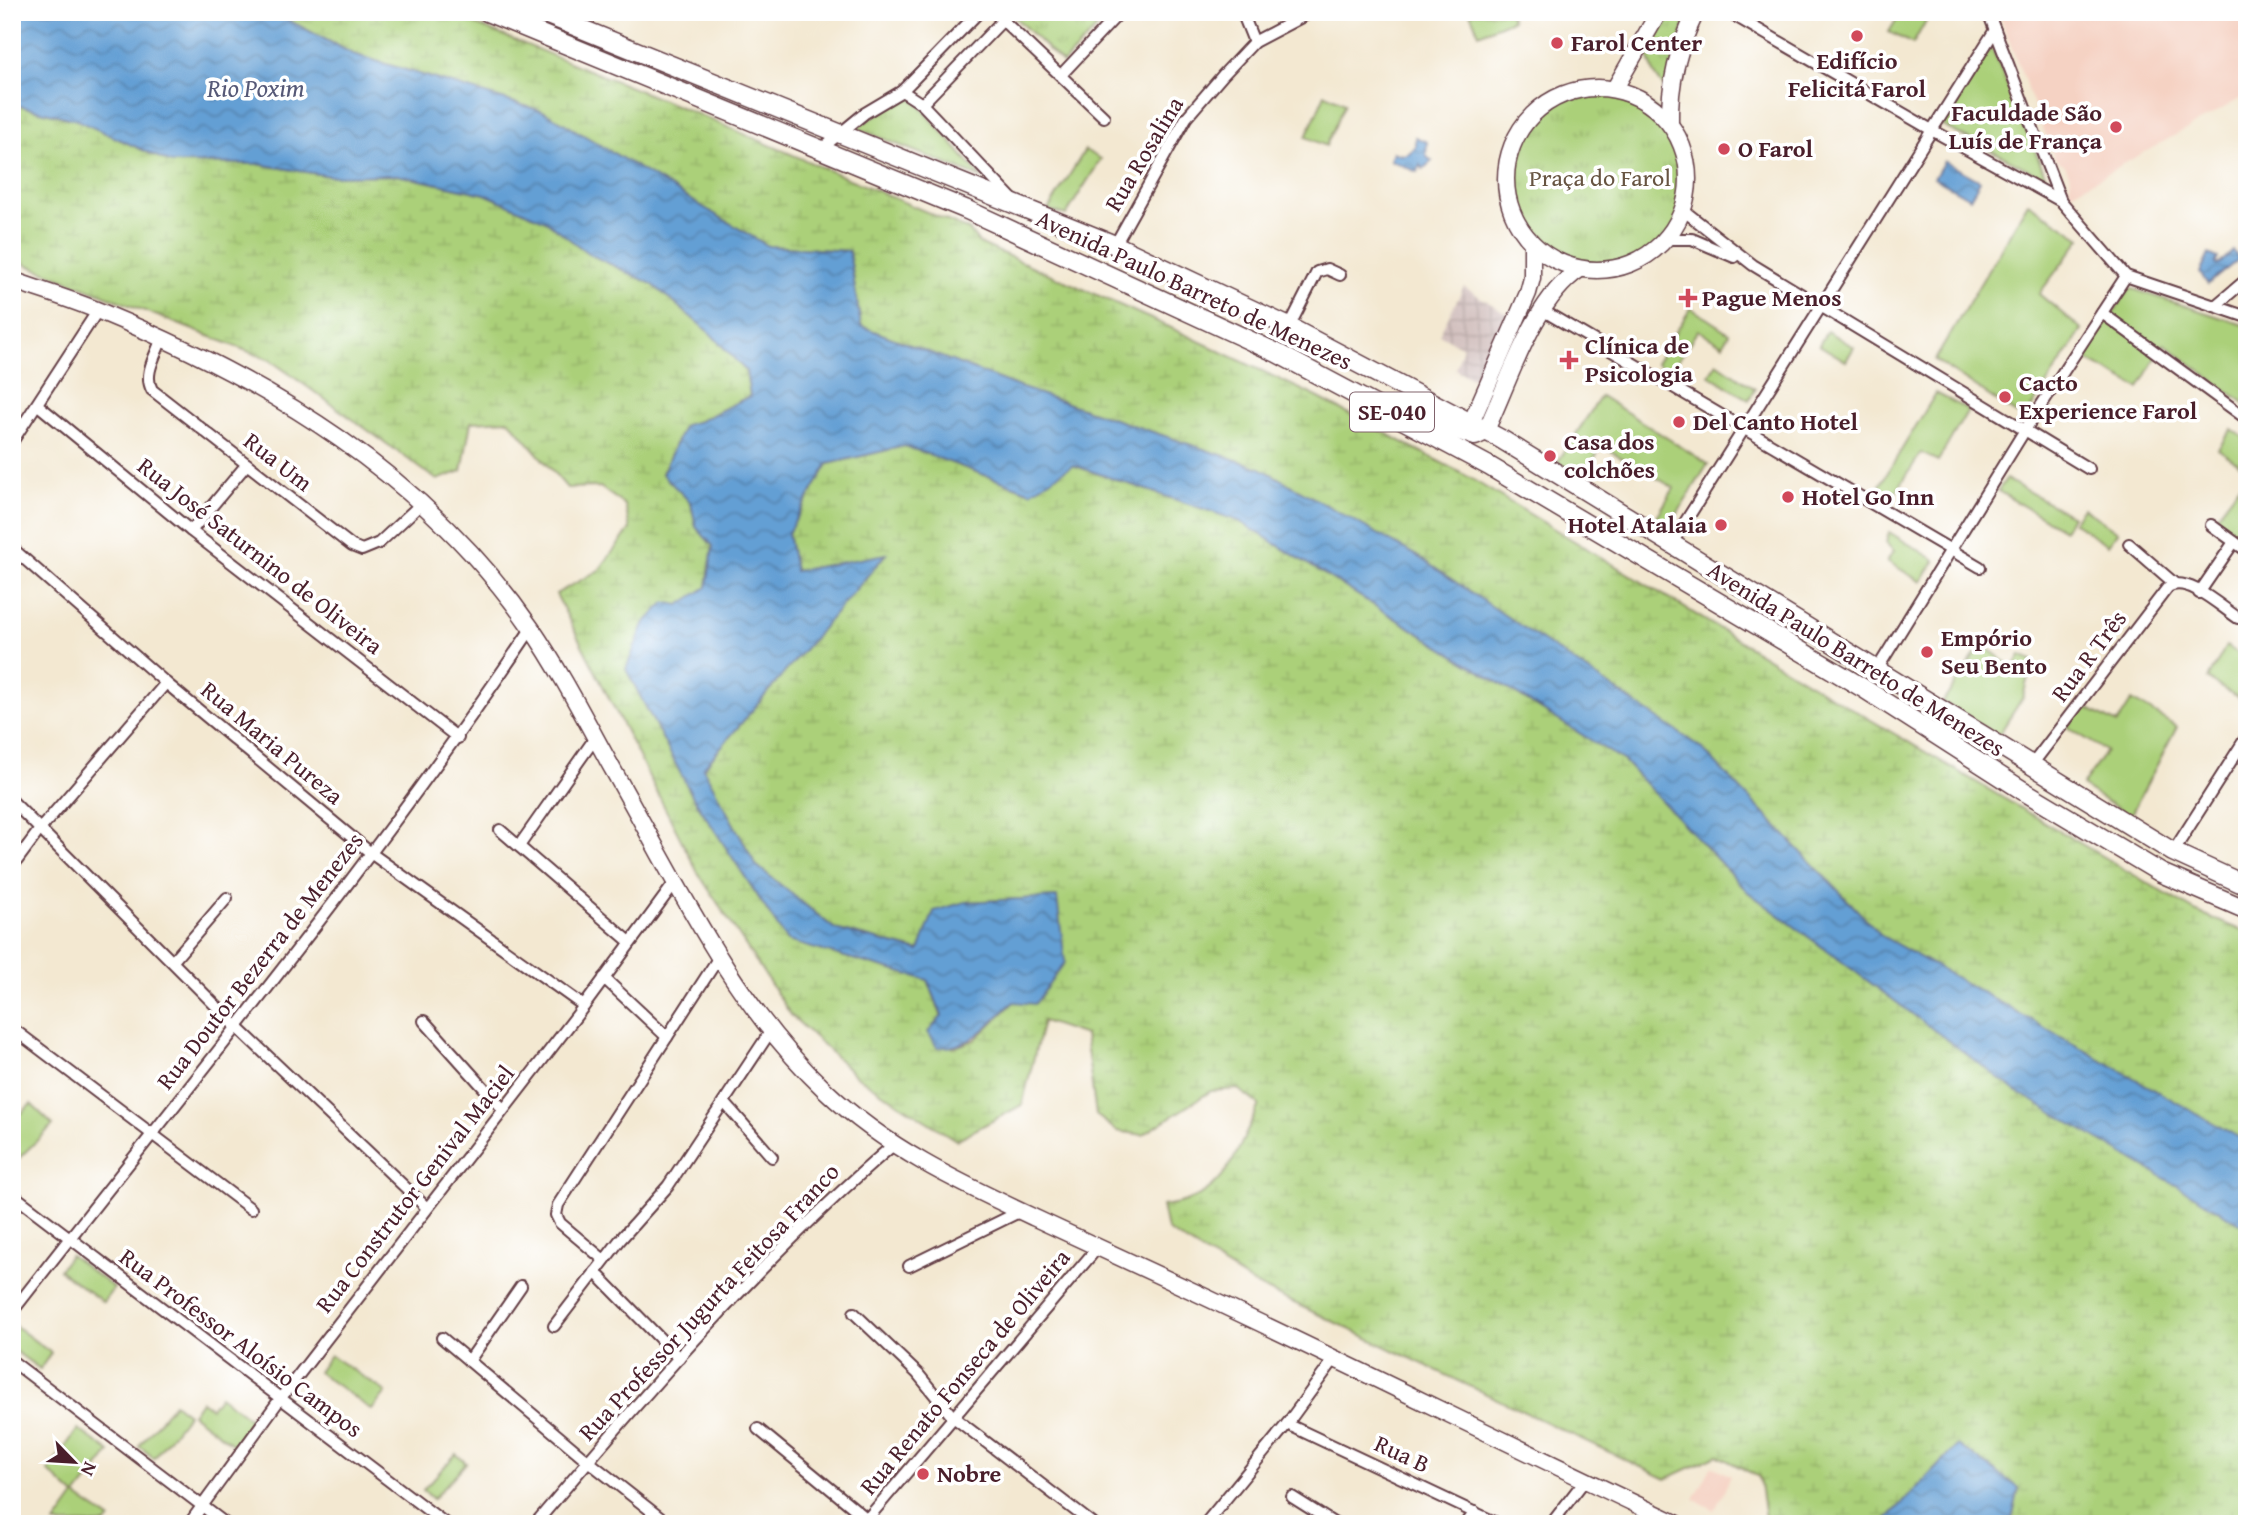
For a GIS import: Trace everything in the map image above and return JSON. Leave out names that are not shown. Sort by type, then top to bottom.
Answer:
[{"type":"main road","name":"Avenida Paulo Barreto de Menezes","points":[[486,12],[986,219],[1277,353],[1489,466],[1863,688],[2022,790],[2161,873],[2247,910]]},
{"type":"main road","name":"Avenida Paulo Barreto de Menezes","points":[[551,14],[1115,245],[1289,327],[1477,430],[1672,543],[2173,852],[2247,886]]},
{"type":"main road","points":[[986,219],[989,205],[1000,198]]},
{"type":"main road","points":[[1277,353],[1316,364],[1446,428],[1477,430],[1489,466]]},
{"type":"street","points":[[821,149],[839,133],[902,91],[979,12]]},
{"type":"street","points":[[1061,75],[1120,12]]},
{"type":"street","points":[[1242,12],[1254,42]]},
{"type":"street","name":"Rua Rosalina","points":[[1115,245],[1186,118],[1254,42],[1311,12]]},
{"type":"street","points":[[1615,88],[1659,12]]},
{"type":"street","points":[[1670,123],[1672,74],[1683,39],[1696,12]]},
{"type":"street","points":[[1728,12],[1930,130],[2062,201]]},
{"type":"street","points":[[1988,12],[2062,201],[2126,276],[2247,317]]},
{"type":"street","points":[[922,104],[998,16],[1104,117]]},
{"type":"street","points":[[1672,543],[1995,30]]},
{"type":"street","points":[[1580,88],[1615,88],[1654,106],[1670,123],[1681,143],[1688,165],[1688,180],[1683,210],[1665,239],[1635,262],[1608,269],[1580,269],[1554,260],[1532,243],[1517,223],[1508,200],[1506,176],[1510,152],[1520,129],[1536,110],[1556,96],[1580,88]]},
{"type":"street","points":[[902,91],[922,104],[1020,207]]},
{"type":"street","points":[[1683,210],[1753,265],[2090,468]]},
{"type":"street","points":[[1665,239],[1692,239],[1753,265]]},
{"type":"street","points":[[1477,430],[1528,293],[1532,278],[1532,243]]},
{"type":"street","points":[[1289,327],[1317,272],[1327,269],[1340,275]]},
{"type":"street","points":[[1477,430],[1542,310],[1560,285],[1580,269]]},
{"type":"street","points":[[1876,671],[2025,430],[2126,276]]},
{"type":"street","points":[[2215,306],[2247,279]]},
{"type":"street","points":[[12,280],[98,310],[232,371],[287,402],[388,473],[423,502],[487,573],[531,629],[719,957],[770,1032],[825,1091],[892,1146],[958,1182],[1335,1358],[1585,1480],[1659,1520],[1678,1524]]},
{"type":"street","points":[[12,442],[98,310]]},
{"type":"street","points":[[1542,310],[1980,567]]},
{"type":"street","points":[[2102,313],[2247,419]]},
{"type":"street","name":"Rua Um","points":[[162,338],[149,374],[148,381],[152,390],[352,546],[362,550],[379,543],[423,502]]},
{"type":"street","name":"Rua José Saturnino de Oliveira","points":[[38,405],[191,531],[458,738]]},
{"type":"street","points":[[191,531],[247,464]]},
{"type":"street","points":[[2211,525],[2247,551]]},
{"type":"street","points":[[2199,593],[2234,542]]},
{"type":"street","points":[[2129,544],[2180,584],[2238,618]]},
{"type":"street","name":"Rua Maria Pureza","points":[[12,548],[166,682],[372,854],[584,1006]]},
{"type":"street","name":"Rua R Três","points":[[2031,766],[2168,587],[2180,584]]},
{"type":"street","name":"Rua Doutor Bezerra de Menezes","points":[[12,1312],[236,1025],[332,908],[458,738],[531,629]]},
{"type":"street","points":[[12,867],[41,828],[166,682]]},
{"type":"street","points":[[2173,852],[2247,736]]},
{"type":"street","points":[[520,846],[595,738]]},
{"type":"street","points":[[12,801],[236,1025],[427,1208]]},
{"type":"street","points":[[500,830],[630,942]]},
{"type":"street","name":"Rua Construtor Genival Maciel","points":[[189,1524],[280,1399],[502,1108],[584,1006],[676,881]]},
{"type":"street","points":[[173,961],[227,898]]},
{"type":"street","points":[[604,1260],[560,1223],[555,1215],[563,1194],[719,957]]},
{"type":"street","points":[[604,978],[667,1037]]},
{"type":"street","points":[[424,1021],[502,1108]]},
{"type":"street","points":[[12,1028],[153,1132],[251,1209]]},
{"type":"street","points":[[554,1326],[604,1260],[668,1186],[770,1032]]},
{"type":"street","points":[[724,1102],[772,1157]]},
{"type":"street","name":"Rua Professor Jugurta Feitosa Franco","points":[[535,1524],[679,1358],[803,1230],[892,1146]]},
{"type":"street","name":"Rua Professor Aloísio Campos","points":[[12,1194],[446,1524]]},
{"type":"street","points":[[909,1266],[1021,1212]]},
{"type":"street","name":"Rua Renato Fonseca de Oliveira","points":[[867,1522],[952,1416],[1098,1247]]},
{"type":"street","points":[[595,1272],[679,1358]]},
{"type":"street","points":[[468,1361],[521,1286]]},
{"type":"street","points":[[854,1313],[918,1374],[952,1416],[1093,1524]]},
{"type":"street","points":[[442,1338],[587,1461],[668,1524]]},
{"type":"street","points":[[1205,1524],[1287,1424],[1335,1358]]},
{"type":"street","points":[[12,1361],[226,1524]]},
{"type":"street","name":"Rua B","points":[[1287,1424],[1499,1524]]},
{"type":"street","points":[[758,1429],[867,1522]]},
{"type":"street","points":[[1550,1524],[1585,1480]]},
{"type":"street","points":[[1292,1497],[1335,1523]]},
{"type":"street","points":[[1466,1524],[1475,1512]]},
{"type":"shaded area","name":"Faculdade São Luís de França","points":[[1998,12],[2247,12],[2247,95],[2068,195],[2071,178],[2065,165],[2055,159]]},
{"type":"shaded area","points":[[1464,287],[1509,315],[1476,380],[1455,369],[1463,347],[1439,334]]},
{"type":"shaded area","points":[[1712,1466],[1731,1476],[1715,1510],[1694,1499]]},
{"type":"green space","points":[[273,12],[445,12],[690,111],[969,230],[979,243],[1167,326],[1317,397],[1465,475],[1832,697],[2195,911],[2247,933],[2247,1142],[1882,936],[1700,747],[1417,556],[1260,468],[1019,387],[861,326],[849,251],[768,246],[545,112],[353,54]]},
{"type":"green space","points":[[1009,12],[1109,12],[1111,14],[1063,63]]},
{"type":"green space","points":[[1509,12],[1512,20],[1479,34],[1470,13]]},
{"type":"green space","points":[[1669,12],[1688,12],[1666,91],[1654,73],[1648,56]]},
{"type":"green space","points":[[1901,12],[1931,12],[1913,44],[1889,32]]},
{"type":"green space","points":[[1991,46],[2047,179],[1941,125]]},
{"type":"green space","name":"Praça do Farol","points":[[1597,88],[1632,95],[1648,103],[1661,115],[1673,128],[1681,144],[1688,179],[1681,214],[1673,230],[1661,243],[1648,255],[1632,263],[1597,270],[1562,263],[1546,255],[1533,243],[1521,230],[1513,214],[1506,179],[1513,144],[1521,128],[1533,115],[1546,103],[1562,95]]},
{"type":"green space","points":[[1325,94],[1345,103],[1326,146],[1306,137]]},
{"type":"green space","points":[[905,97],[915,100],[982,178],[856,128]]},
{"type":"green space","points":[[12,104],[77,120],[171,163],[257,164],[330,176],[397,175],[485,194],[546,221],[589,254],[652,284],[710,333],[746,371],[750,396],[699,421],[684,425],[662,473],[691,503],[696,527],[713,546],[707,587],[679,606],[626,669],[693,797],[787,941],[928,980],[953,1048],[975,1040],[1014,1002],[1057,897],[965,902],[919,951],[835,929],[756,865],[703,768],[885,555],[795,571],[788,533],[828,464],[905,446],[1030,492],[1072,465],[1239,521],[1624,761],[1748,892],[2016,1090],[2247,1227],[2247,1524],[2011,1524],[2019,1488],[1958,1445],[1882,1524],[1766,1524],[1759,1477],[1717,1455],[1666,1479],[1256,1285],[1167,1230],[1162,1206],[1183,1202],[1214,1185],[1234,1157],[1259,1105],[1238,1089],[1211,1091],[1143,1135],[1117,1131],[1096,1115],[1085,1035],[1043,1021],[1022,1105],[956,1140],[856,1076],[791,1015],[698,873],[556,594],[599,570],[630,529],[625,505],[600,487],[567,488],[509,420],[471,422],[462,471],[437,480],[270,360],[12,259]]},
{"type":"green space","points":[[1085,150],[1101,159],[1066,215],[1048,210]]},
{"type":"green space","points":[[2028,203],[2081,238],[2039,294],[2082,330],[2024,419],[1935,360]]},
{"type":"green space","points":[[2130,288],[2247,326],[2247,405],[2164,344],[2139,388],[2083,358]]},
{"type":"green space","points":[[1691,308],[1729,333],[1723,345],[1698,330],[1670,372],[1656,363]]},
{"type":"green space","points":[[1827,331],[1854,347],[1846,361],[1819,345]]},
{"type":"green space","points":[[1717,363],[1755,389],[1749,400],[1709,375]]},
{"type":"green space","points":[[1936,393],[1968,410],[1938,461],[1921,453],[1889,503],[1874,495]]},
{"type":"green space","points":[[1601,396],[1708,464],[1668,529],[1655,520],[1674,488],[1602,446],[1582,478],[1557,463]]},
{"type":"green space","points":[[2232,429],[2247,440],[2247,469],[2218,449]]},
{"type":"green space","points":[[2006,479],[2072,516],[2064,530],[1998,491]]},
{"type":"green space","points":[[2244,480],[2247,482],[2244,542],[2213,520]]},
{"type":"green space","points":[[2083,508],[2118,532],[2108,545],[2073,522]]},
{"type":"green space","points":[[1889,532],[1935,560],[1921,582],[1887,561],[1894,551],[1886,543]]},
{"type":"green space","points":[[1982,644],[2013,668],[2021,655],[2032,660],[2023,697],[1998,736],[1943,702]]},
{"type":"green space","points":[[2226,646],[2247,658],[2247,703],[2208,679]]},
{"type":"green space","points":[[2132,700],[2177,727],[2130,816],[2082,786],[2106,751],[2067,727],[2084,706],[2117,724]]},
{"type":"green space","points":[[31,1104],[53,1125],[12,1165],[12,1122]]},
{"type":"green space","points":[[70,1255],[114,1288],[103,1302],[59,1270]]},
{"type":"green space","points":[[14,1325],[51,1353],[40,1369],[12,1349]]},
{"type":"green space","points":[[330,1355],[386,1392],[372,1410],[318,1372]]},
{"type":"green space","points":[[220,1396],[253,1421],[235,1446],[192,1414],[201,1401],[211,1408]]},
{"type":"green space","points":[[174,1403],[188,1414],[154,1458],[139,1446]]},
{"type":"green space","points":[[78,1429],[110,1452],[76,1496],[110,1519],[106,1524],[55,1524],[75,1496],[48,1471]]},
{"type":"green space","points":[[456,1454],[466,1463],[433,1499],[423,1490]]},
{"type":"water","name":"Rio Poxim","points":[[12,12],[273,12],[353,54],[545,112],[768,246],[849,251],[861,326],[1019,387],[1260,468],[1417,556],[1700,747],[1882,936],[2247,1142],[2247,1227],[2016,1091],[1748,892],[1624,761],[1239,521],[1073,465],[1031,492],[905,446],[828,464],[788,533],[795,571],[886,554],[703,768],[756,865],[835,929],[919,951],[934,911],[965,902],[1057,897],[1065,962],[1035,1004],[1014,1002],[970,1040],[949,1047],[937,1047],[928,1032],[942,1016],[928,980],[787,941],[693,797],[626,669],[644,624],[665,602],[679,605],[707,587],[713,546],[696,527],[691,503],[662,474],[684,425],[700,421],[750,396],[746,371],[710,333],[652,284],[589,254],[546,221],[485,194],[397,175],[330,176],[257,164],[171,163],[77,120],[12,104]]},
{"type":"water","points":[[1415,137],[1427,142],[1426,156],[1432,161],[1423,169],[1420,165],[1417,172],[1390,160],[1393,152],[1403,155],[1410,152],[1415,147]]},
{"type":"water","points":[[1944,161],[1980,181],[1970,198],[1934,178]]},
{"type":"water","points":[[2233,251],[2239,259],[2208,284],[2200,273],[2209,254],[2218,258],[2215,264],[2218,265]]},
{"type":"water","points":[[1958,1445],[2019,1488],[2011,1524],[1882,1524]]},
{"type":"place","name":"Edifício Felicitá Farol","points":[[1857,36]]},
{"type":"place","name":"Farol Center","points":[[1557,43]]},
{"type":"place","name":"Faculdade São Luís de França","points":[[2116,127]]},
{"type":"place","name":"O Farol","points":[[1724,149]]},
{"type":"place","name":"Pague Menos","points":[[1688,298]]},
{"type":"place","name":"Clínica de Psicologia","points":[[1569,360]]},
{"type":"place","name":"Cacto Experience Farol","points":[[2005,397]]},
{"type":"place","name":"Del Canto Hotel","points":[[1679,422]]},
{"type":"place","name":"Casa dos colchões","points":[[1550,456]]},
{"type":"place","name":"Hotel Go Inn","points":[[1788,497]]},
{"type":"place","name":"Hotel Atalaia","points":[[1721,525]]},
{"type":"place","name":"Empório Seu Bento","points":[[1927,652]]},
{"type":"place","name":"Nobre","points":[[923,1474]]}]
